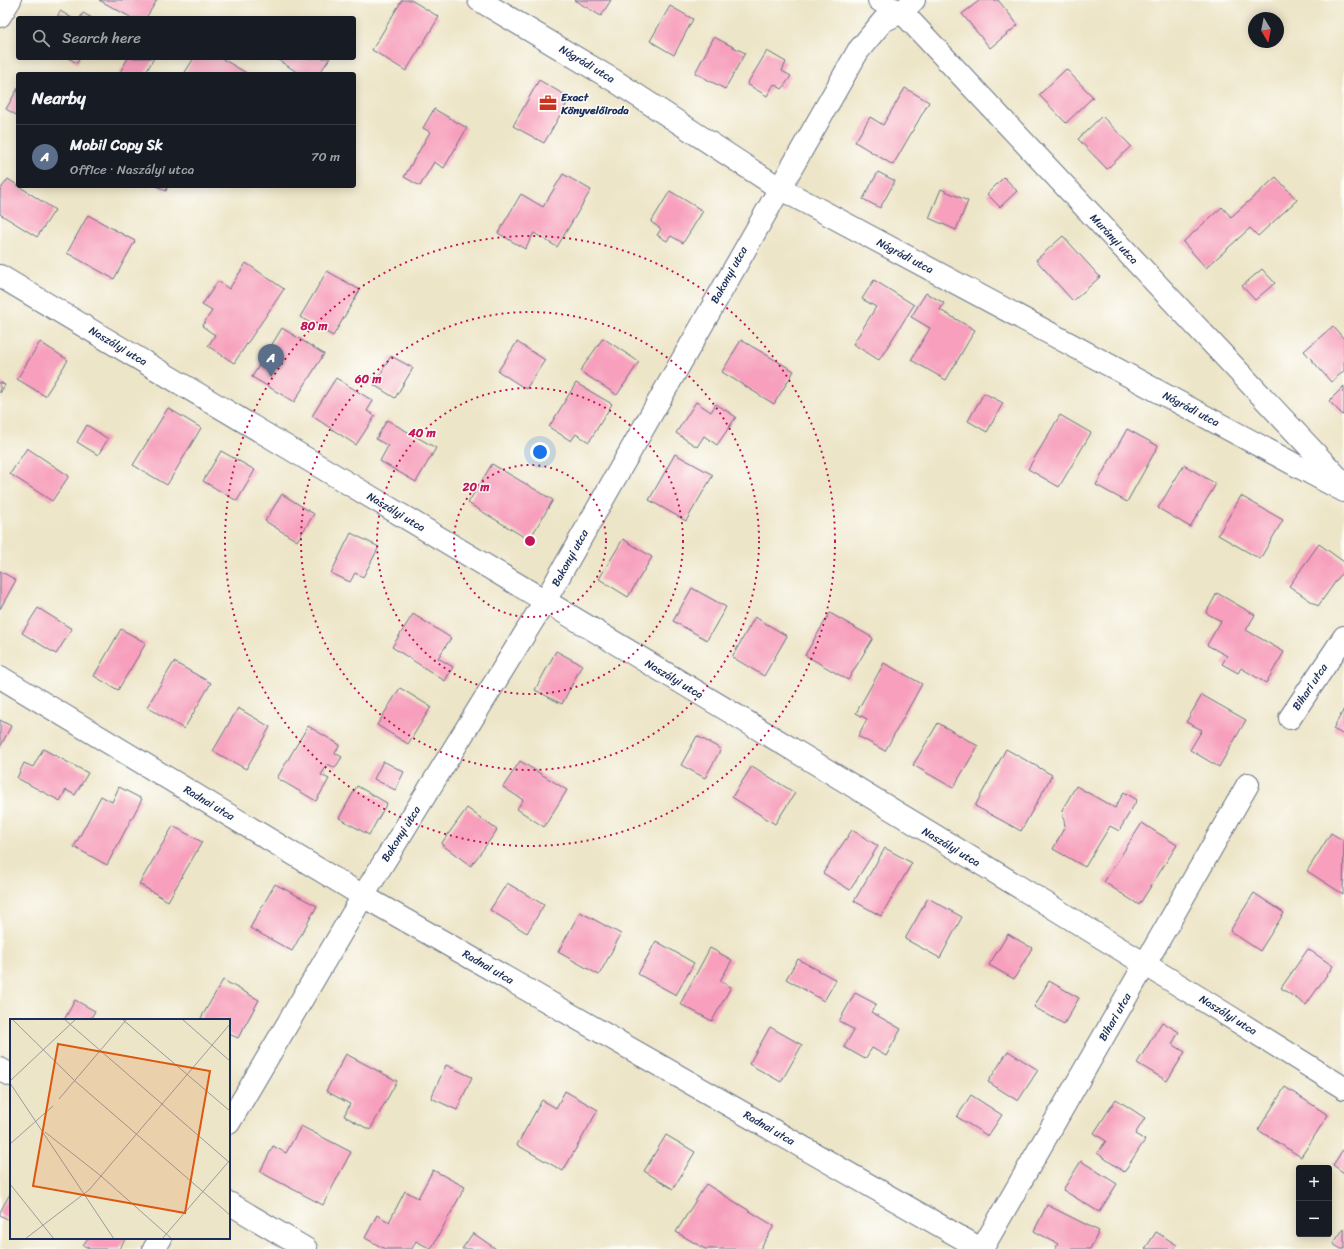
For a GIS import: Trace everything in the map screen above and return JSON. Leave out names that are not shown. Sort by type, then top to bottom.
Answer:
[{"type":"street","points":[[0,16],[10,0]]},
{"type":"street","name":"Nógrádi utca","points":[[479,0],[615,81],[779,188],[1344,491]]},
{"type":"street","name":"Murányi utca","points":[[879,0],[889,7],[908,6],[1344,485]]},
{"type":"street","name":"Bakonyi utca","points":[[230,1121],[363,896],[545,601],[858,51],[883,20],[908,6]]},
{"type":"street","name":"Naszályi utca","points":[[0,276],[545,601],[1145,964],[1344,1088]]},
{"type":"street","name":"Bihari utca","points":[[1290,718],[1344,637]]},
{"type":"street","name":"Radnai utca","points":[[0,676],[363,896],[981,1249]]},
{"type":"street","name":"Bihari utca","points":[[981,1249],[1248,784]]},
{"type":"street","points":[[0,1069],[10,1075]]},
{"type":"street","points":[[230,1204],[306,1249]]},
{"type":"street","points":[[154,1249],[160,1239]]},
{"type":"building","points":[[99,0],[157,0],[147,16],[128,16]]},
{"type":"building","points":[[402,0],[411,0],[439,17],[406,71],[372,50]]},
{"type":"building","points":[[574,0],[611,0],[601,16]]},
{"type":"building","points":[[980,0],[998,0],[1018,25],[990,48],[962,14]]},
{"type":"building","points":[[670,6],[693,19],[674,55],[650,41]]},
{"type":"building","points":[[60,11],[69,16],[58,16]]},
{"type":"building","points":[[83,13],[88,16],[81,16]]},
{"type":"building","points":[[714,37],[745,53],[725,89],[695,73]]},
{"type":"building","points":[[767,51],[786,62],[782,71],[791,76],[782,89],[774,84],[767,96],[747,84]]},
{"type":"building","points":[[72,60],[79,60],[77,63]]},
{"type":"building","points":[[127,60],[153,60],[146,72],[120,72]]},
{"type":"building","points":[[193,60],[224,60],[245,72],[185,72]]},
{"type":"building","points":[[278,60],[329,60],[320,72],[297,72]]},
{"type":"building","points":[[1066,69],[1093,97],[1066,123],[1039,95]]},
{"type":"building","points":[[539,80],[570,98],[544,143],[513,126]]},
{"type":"building","points":[[905,88],[929,102],[893,165],[855,142],[870,117],[883,125]]},
{"type":"building","points":[[16,92],[16,115],[6,109]]},
{"type":"building","points":[[434,109],[467,128],[444,168],[434,162],[420,186],[404,177],[430,132],[423,128]]},
{"type":"building","points":[[1102,116],[1131,146],[1107,169],[1078,139]]},
{"type":"building","points":[[878,172],[895,181],[880,208],[863,199]]},
{"type":"building","points":[[563,174],[591,190],[557,247],[534,233],[525,249],[498,233],[521,194],[543,207]]},
{"type":"building","points":[[1004,177],[1017,191],[1000,207],[987,194]]},
{"type":"building","points":[[1276,177],[1297,200],[1258,236],[1250,228],[1206,268],[1183,242],[1222,207],[1231,217]]},
{"type":"building","points":[[8,179],[16,184],[16,188],[22,188],[55,210],[37,237],[0,214],[0,190]]},
{"type":"building","points":[[941,189],[968,201],[956,230],[929,218]]},
{"type":"building","points":[[670,191],[703,211],[683,243],[671,236],[667,241],[657,235],[661,229],[651,222]]},
{"type":"building","points":[[88,215],[135,241],[114,279],[67,253]]},
{"type":"building","points":[[1063,236],[1100,277],[1073,301],[1036,260]]},
{"type":"building","points":[[246,263],[284,289],[234,363],[208,346],[215,335],[202,326],[212,311],[202,305],[218,281],[229,289]]},
{"type":"building","points":[[1262,269],[1275,283],[1255,300],[1242,286]]},
{"type":"building","points":[[327,271],[360,290],[333,336],[300,317]]},
{"type":"building","points":[[874,280],[914,305],[879,360],[853,344],[876,307],[862,299]]},
{"type":"building","points":[[926,293],[944,303],[940,310],[975,330],[946,380],[911,360],[930,328],[911,317]]},
{"type":"building","points":[[1333,326],[1344,339],[1344,371],[1331,382],[1304,351]]},
{"type":"building","points":[[282,328],[324,354],[294,402],[252,377]]},
{"type":"building","points":[[603,338],[639,362],[617,395],[580,371]]},
{"type":"building","points":[[741,340],[794,371],[774,404],[722,372]]},
{"type":"building","points":[[40,342],[68,360],[45,396],[17,379]]},
{"type":"building","points":[[517,342],[545,360],[526,389],[498,371]]},
{"type":"building","points":[[391,356],[413,368],[395,398],[374,385]]},
{"type":"building","points":[[336,378],[373,401],[367,411],[375,416],[356,445],[312,416]]},
{"type":"building","points":[[0,382],[5,385],[0,393]]},
{"type":"building","points":[[576,383],[612,404],[589,442],[576,434],[571,441],[549,427]]},
{"type":"building","points":[[1344,386],[1344,416],[1329,401]]},
{"type":"building","points":[[984,393],[1003,403],[987,432],[968,421]]},
{"type":"building","points":[[696,402],[711,412],[716,404],[736,417],[717,445],[704,436],[697,447],[676,433]]},
{"type":"building","points":[[168,408],[201,428],[167,485],[133,465]]},
{"type":"building","points":[[1060,415],[1091,433],[1059,487],[1028,469]]},
{"type":"building","points":[[387,420],[436,448],[416,482],[380,461],[388,446],[376,439]]},
{"type":"building","points":[[87,425],[108,439],[98,455],[77,442]]},
{"type":"building","points":[[1127,429],[1158,446],[1127,502],[1096,485]]},
{"type":"building","points":[[27,448],[69,476],[52,501],[10,474]]},
{"type":"building","points":[[221,451],[255,470],[237,501],[203,481]]},
{"type":"building","points":[[675,454],[713,475],[686,521],[649,500]]},
{"type":"building","points":[[492,464],[553,500],[529,540],[468,503]]},
{"type":"building","points":[[1184,465],[1216,484],[1190,527],[1158,508]]},
{"type":"building","points":[[282,494],[314,514],[297,541],[265,521]]},
{"type":"building","points":[[1241,496],[1283,520],[1260,559],[1218,535]]},
{"type":"building","points":[[351,533],[379,547],[363,577],[355,573],[350,582],[331,573]]},
{"type":"building","points":[[623,539],[652,557],[628,597],[599,579]]},
{"type":"building","points":[[1319,544],[1344,562],[1344,570],[1318,606],[1289,586]]},
{"type":"building","points":[[0,571],[16,580],[0,609]]},
{"type":"building","points":[[692,588],[726,607],[707,640],[673,621]]},
{"type":"building","points":[[1217,593],[1255,615],[1246,630],[1284,652],[1266,683],[1241,668],[1238,673],[1222,664],[1227,656],[1207,645],[1221,621],[1206,613]]},
{"type":"building","points":[[38,608],[72,629],[56,654],[22,633]]},
{"type":"building","points":[[830,613],[873,638],[848,680],[805,655]]},
{"type":"building","points":[[413,614],[451,638],[438,658],[453,667],[445,681],[392,647]]},
{"type":"building","points":[[755,617],[787,636],[764,676],[732,657]]},
{"type":"building","points":[[121,629],[146,643],[118,690],[94,676]]},
{"type":"building","points":[[556,651],[582,665],[562,704],[535,690]]},
{"type":"building","points":[[174,662],[211,683],[184,729],[147,707]]},
{"type":"building","points":[[884,663],[922,684],[885,751],[858,736],[867,719],[856,713]]},
{"type":"building","points":[[400,688],[431,707],[408,744],[377,725]]},
{"type":"building","points":[[1202,695],[1246,720],[1219,767],[1190,750],[1202,730],[1186,722]]},
{"type":"building","points":[[238,708],[270,727],[246,769],[213,751]]},
{"type":"building","points":[[1344,709],[1344,735],[1333,729]]},
{"type":"building","points":[[0,720],[11,726],[0,747]]},
{"type":"building","points":[[938,723],[978,746],[953,788],[913,765]]},
{"type":"building","points":[[308,726],[340,745],[335,753],[342,757],[335,768],[328,764],[321,775],[329,779],[316,801],[277,778]]},
{"type":"building","points":[[697,736],[721,749],[705,778],[681,765]]},
{"type":"building","points":[[43,749],[88,773],[75,795],[66,790],[60,801],[17,778],[24,763],[33,767]]},
{"type":"building","points":[[1006,749],[1052,775],[1021,831],[975,806]]},
{"type":"building","points":[[383,761],[404,772],[395,790],[374,779]]},
{"type":"building","points":[[520,761],[567,790],[544,827],[517,809],[523,800],[503,787]]},
{"type":"building","points":[[752,766],[795,793],[775,824],[732,797]]},
{"type":"building","points":[[357,786],[387,803],[369,835],[339,818]]},
{"type":"building","points":[[1076,786],[1115,808],[1124,792],[1137,800],[1119,831],[1110,826],[1085,867],[1053,849],[1065,826],[1062,810]]},
{"type":"building","points":[[119,787],[142,799],[107,865],[74,847],[101,796],[112,802]]},
{"type":"building","points":[[467,808],[497,830],[471,866],[441,844]]},
{"type":"building","points":[[1142,823],[1177,845],[1139,905],[1104,882]]},
{"type":"building","points":[[173,826],[202,842],[168,901],[139,884]]},
{"type":"building","points":[[852,830],[878,846],[850,890],[823,873]]},
{"type":"building","points":[[1331,833],[1344,841],[1343,894],[1307,871]]},
{"type":"building","points":[[885,848],[912,863],[881,916],[854,901]]},
{"type":"building","points":[[507,883],[544,905],[527,933],[490,910]]},
{"type":"building","points":[[275,884],[317,906],[292,951],[250,928]]},
{"type":"building","points":[[1254,893],[1284,913],[1260,951],[1230,931]]},
{"type":"building","points":[[928,898],[962,917],[940,958],[905,939]]},
{"type":"building","points":[[580,912],[621,934],[599,975],[558,952]]},
{"type":"building","points":[[1008,934],[1032,948],[1014,979],[989,965]]},
{"type":"building","points":[[656,941],[694,963],[676,995],[638,974]]},
{"type":"building","points":[[710,948],[732,960],[720,981],[731,987],[712,1021],[680,1004]]},
{"type":"building","points":[[1308,949],[1333,966],[1306,1005],[1281,988]]},
{"type":"building","points":[[798,959],[836,980],[824,1001],[786,979]]},
{"type":"building","points":[[223,980],[259,1000],[238,1038],[230,1034],[230,1019],[201,1018]]},
{"type":"building","points":[[1049,981],[1079,998],[1064,1024],[1034,1007]]},
{"type":"building","points":[[855,993],[876,1004],[871,1012],[901,1029],[886,1056],[872,1048],[865,1059],[844,1047],[854,1030],[839,1021]]},
{"type":"building","points":[[75,1000],[95,1011],[91,1019],[65,1019]]},
{"type":"building","points":[[1162,1022],[1179,1032],[1172,1044],[1185,1052],[1167,1081],[1137,1063]]},
{"type":"building","points":[[770,1027],[802,1045],[781,1082],[749,1064]]},
{"type":"building","points":[[1008,1051],[1038,1070],[1018,1101],[988,1082]]},
{"type":"building","points":[[346,1054],[397,1081],[370,1130],[344,1116],[350,1104],[326,1091]]},
{"type":"building","points":[[446,1065],[472,1077],[457,1110],[431,1098]]},
{"type":"building","points":[[1285,1087],[1328,1115],[1301,1157],[1258,1130]]},
{"type":"building","points":[[565,1091],[598,1110],[563,1171],[517,1145],[542,1100],[556,1108]]},
{"type":"building","points":[[971,1095],[1002,1115],[988,1136],[957,1117]]},
{"type":"building","points":[[1116,1099],[1145,1118],[1135,1134],[1145,1140],[1124,1172],[1097,1153],[1106,1141],[1094,1133]]},
{"type":"building","points":[[301,1126],[351,1152],[323,1205],[260,1172],[273,1146],[286,1153]]},
{"type":"building","points":[[666,1135],[695,1152],[673,1189],[644,1171]]},
{"type":"building","points":[[1344,1148],[1344,1173],[1333,1165]]},
{"type":"building","points":[[1081,1161],[1117,1184],[1099,1212],[1063,1190]]},
{"type":"building","points":[[433,1170],[465,1187],[431,1249],[416,1241],[412,1249],[385,1249],[365,1238],[377,1215],[389,1222],[405,1191],[418,1198]]},
{"type":"building","points":[[706,1184],[774,1226],[760,1249],[705,1249],[676,1232]]},
{"type":"building","points":[[10,1194],[10,1220],[0,1215],[0,1212]]},
{"type":"building","points":[[1047,1205],[1099,1231],[1090,1249],[1055,1249],[1058,1244],[1034,1231]]},
{"type":"building","points":[[1344,1228],[1344,1249],[1341,1249],[1333,1244]]},
{"type":"building","points":[[1156,1232],[1177,1245],[1174,1249],[1145,1249]]},
{"type":"building","points":[[473,1233],[496,1249],[462,1249]]},
{"type":"building","points":[[87,1239],[125,1239],[119,1249],[90,1249],[83,1245]]},
{"type":"place","name":"Exact Könyvelőiroda","points":[[548,103]]},
{"type":"place","name":"Mobil Copy Sk","points":[[271,377]]}]
